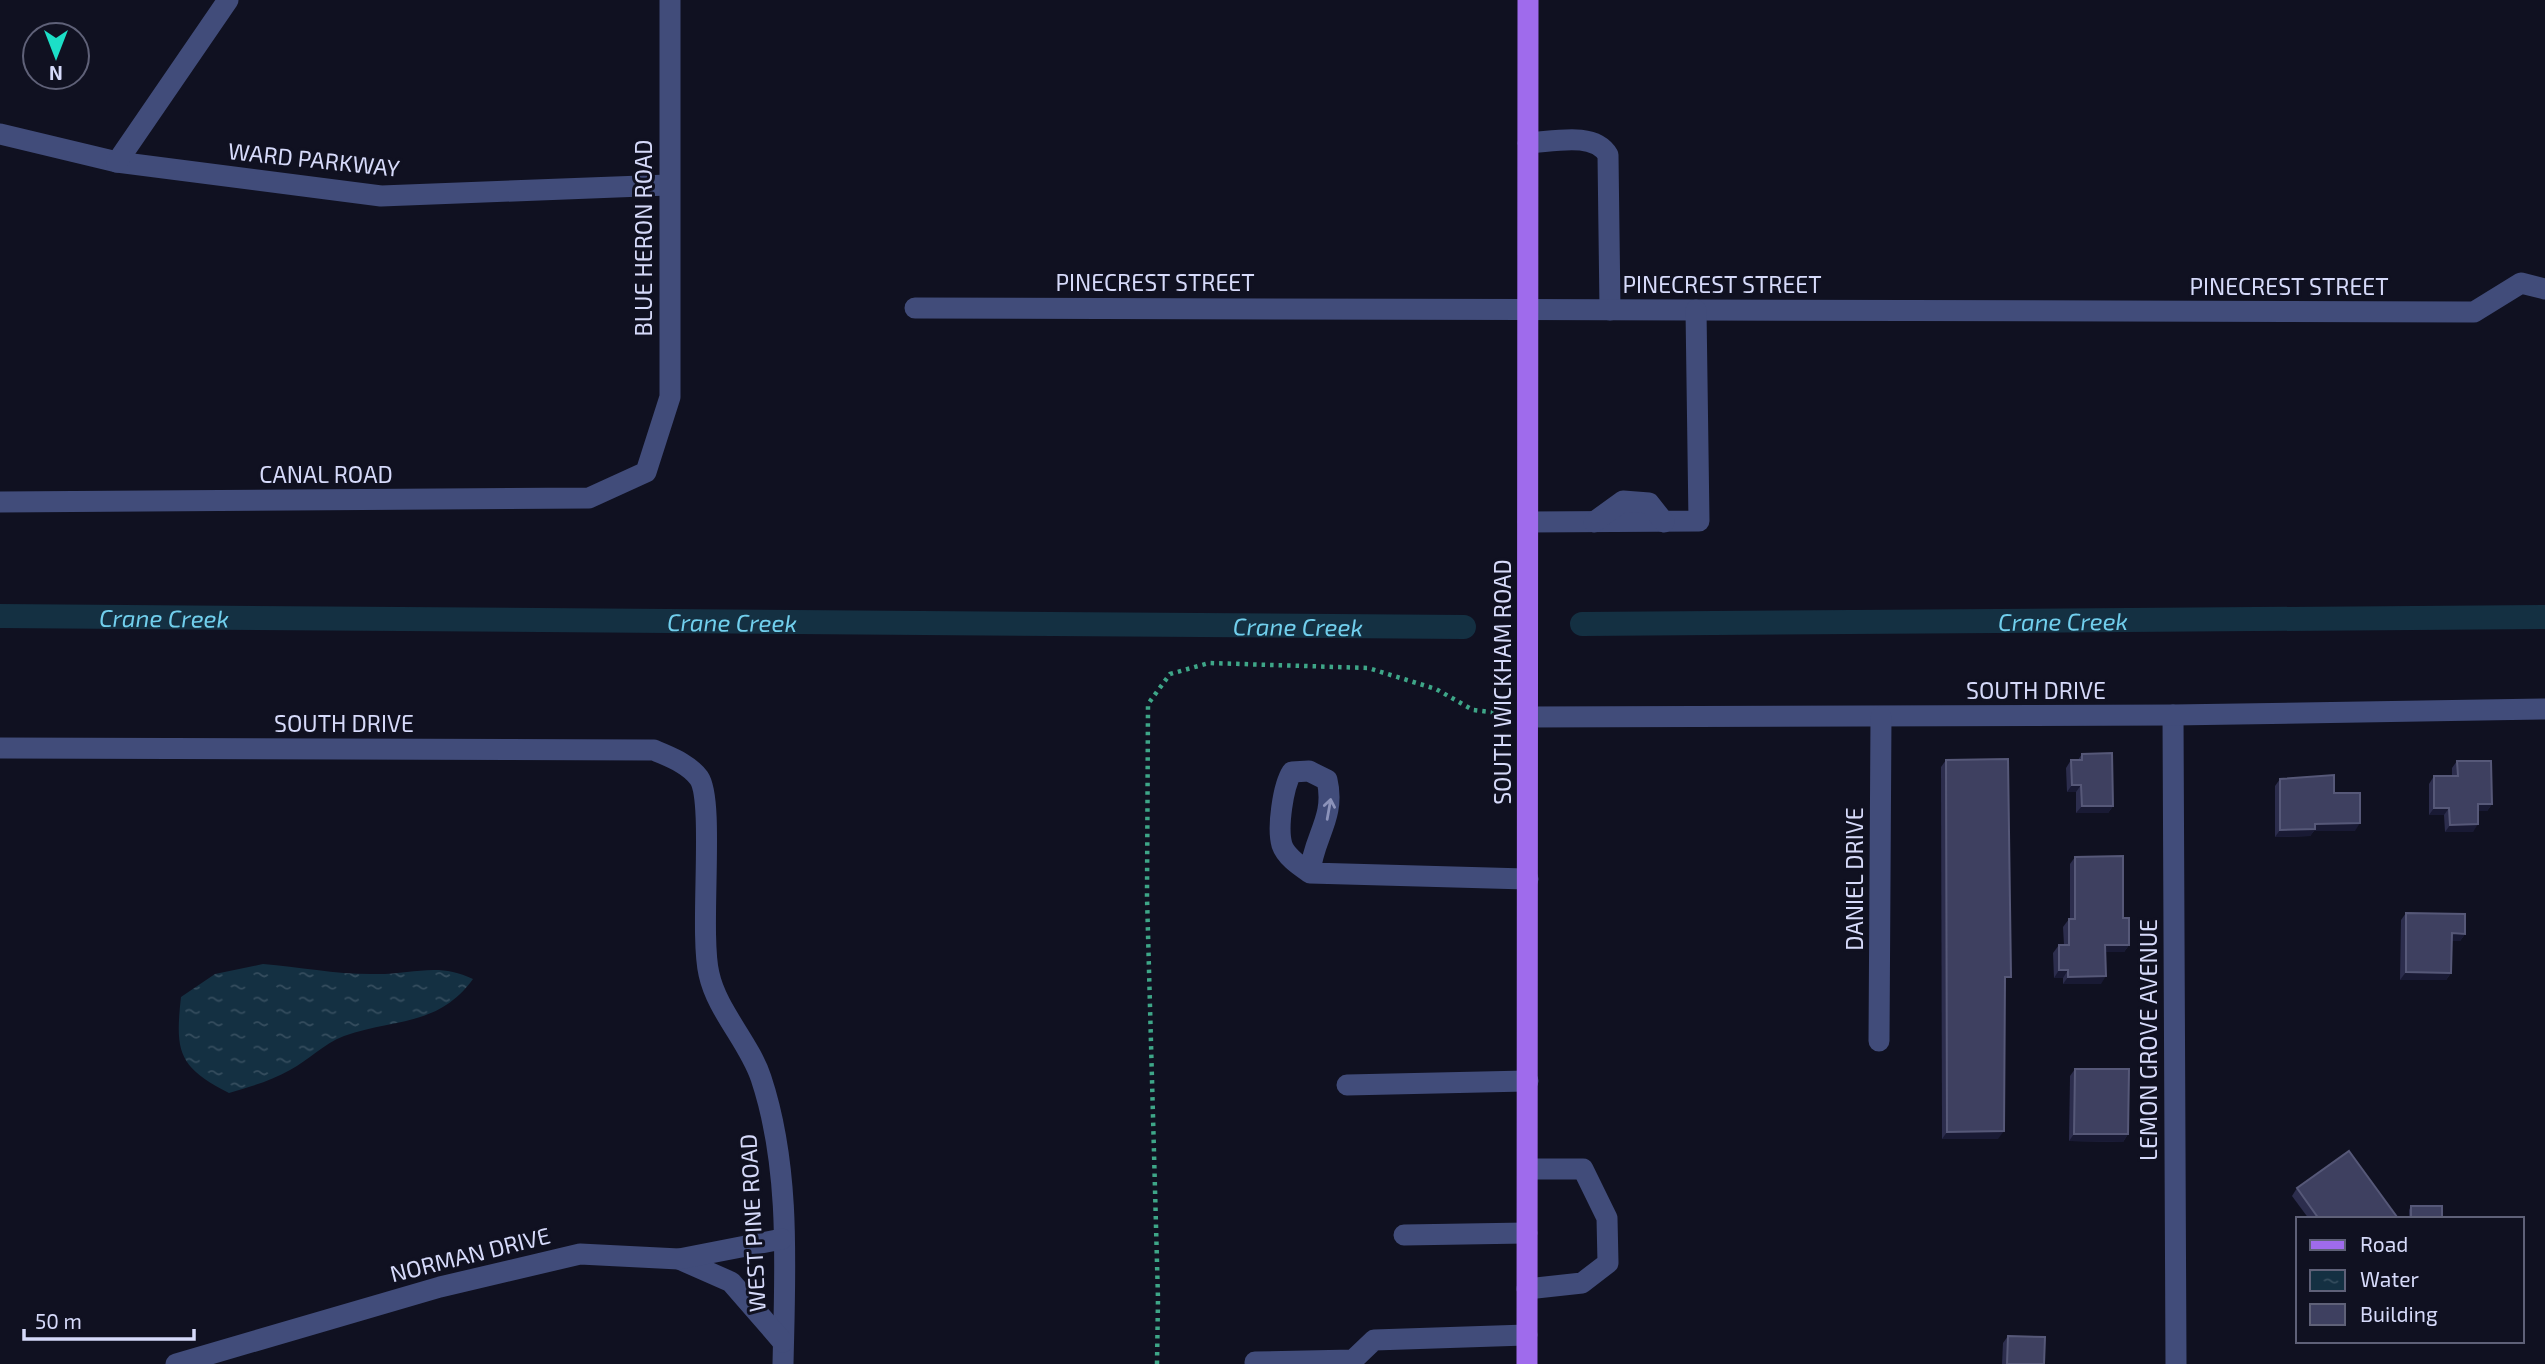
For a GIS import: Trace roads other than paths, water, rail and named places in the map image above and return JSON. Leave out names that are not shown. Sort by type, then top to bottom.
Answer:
[{"type":"main road","name":"SOUTH WICKHAM ROAD","points":[[1527,1364],[1528,0]]},
{"type":"street","points":[[117,162],[228,0]]},
{"type":"street","name":"BLUE HERON ROAD","points":[[646,472],[670,397],[670,0]]},
{"type":"street","name":"WARD PARKWAY","points":[[0,134],[117,162],[381,196],[668,185]]},
{"type":"street","points":[[1528,143],[1589,141],[1602,146],[1608,155],[1610,310]]},
{"type":"street","name":"PINECREST STREET","points":[[915,308],[2474,312],[2521,283],[2545,289]]},
{"type":"street","points":[[1528,522],[1699,521],[1696,310]]},
{"type":"street","name":"CANAL ROAD","points":[[0,502],[589,498],[646,472]]},
{"type":"street","name":"SOUTH DRIVE","points":[[1528,717],[2173,715],[2545,709]]},
{"type":"street","name":"LEMON GROVE AVENUE","points":[[2173,715],[2176,1364]]},
{"type":"street","name":"DANIEL DRIVE","points":[[1879,1041],[1881,717]]},
{"type":"street","name":"SOUTH DRIVE","points":[[0,748],[654,750],[684,764]]},
{"type":"street","name":"WEST PINE ROAD","points":[[684,764],[700,779],[705,810],[703,942],[709,976],[761,1076],[778,1147],[783,1364]]},
{"type":"street","points":[[1310,873],[1528,878]]},
{"type":"street","points":[[1347,1085],[1528,1081]]},
{"type":"street","points":[[1527,1289],[1582,1283],[1608,1264],[1607,1218],[1583,1169],[1528,1169]]},
{"type":"street","points":[[1404,1235],[1527,1233]]},
{"type":"street","name":"NORMAN DRIVE","points":[[176,1364],[440,1287],[580,1254],[679,1259],[782,1239]]},
{"type":"street","points":[[679,1259],[731,1282],[783,1342]]},
{"type":"street","points":[[1255,1362],[1353,1360],[1374,1340],[1527,1335]]},
{"type":"water","points":[[263,964],[363,974],[437,970],[473,979],[445,1006],[414,1019],[344,1036],[283,1074],[229,1093],[199,1075],[184,1056],[179,1032],[181,997],[215,974]]},
{"type":"waterway","name":"Crane Creek","points":[[0,616],[1464,627]]},
{"type":"waterway","name":"Crane Creek","points":[[1582,624],[2545,617]]}]
